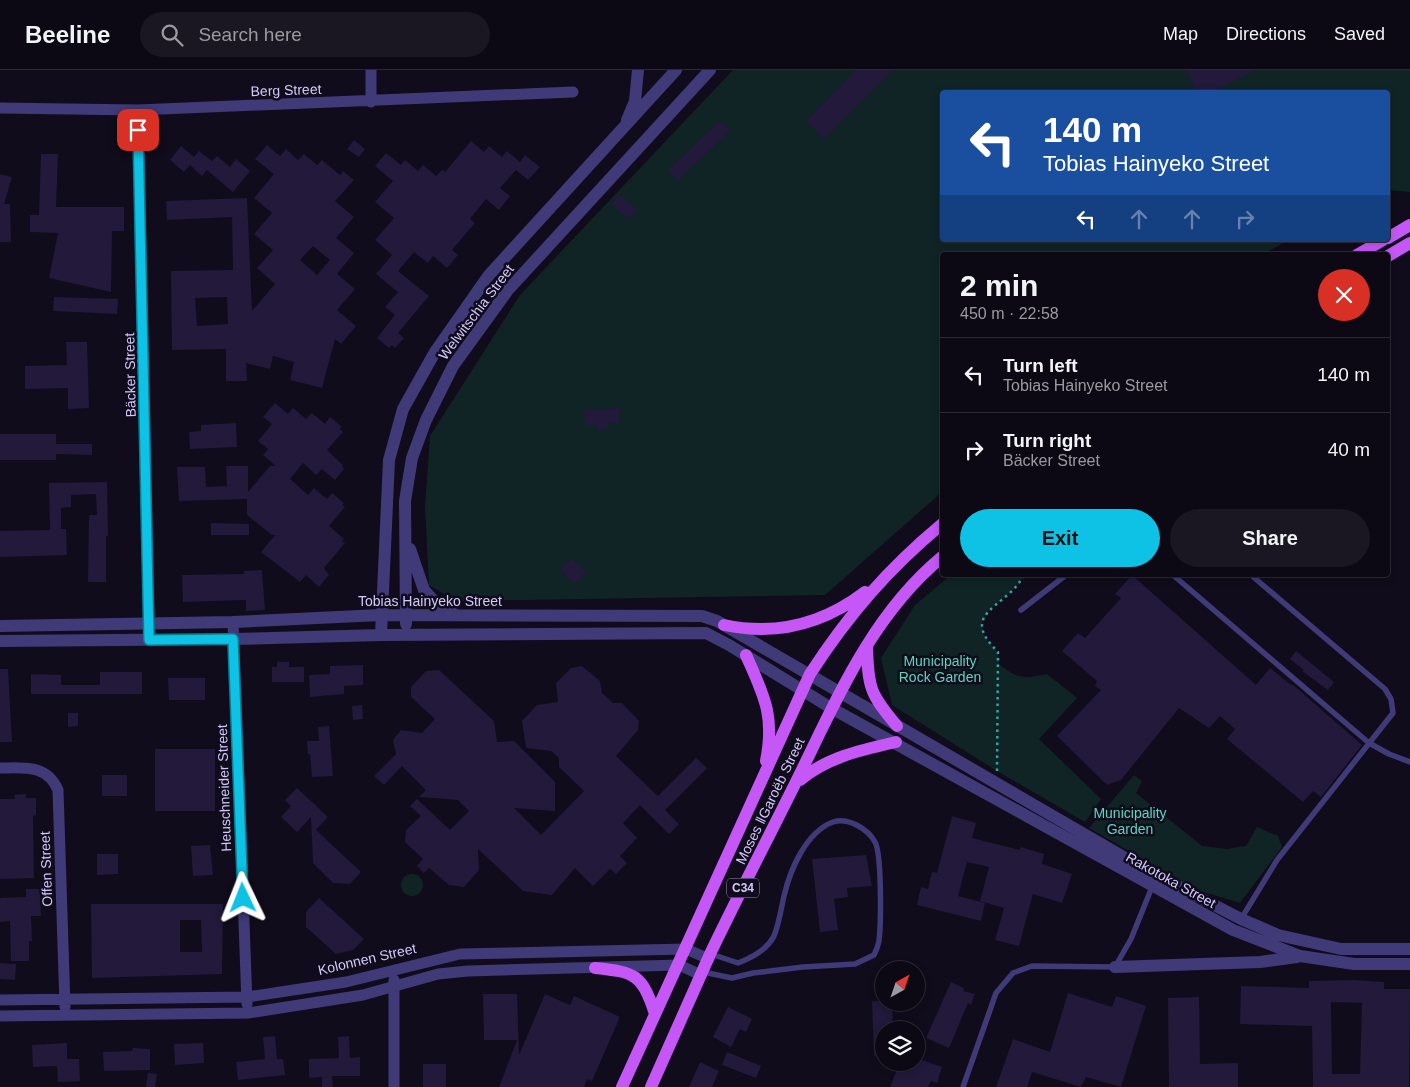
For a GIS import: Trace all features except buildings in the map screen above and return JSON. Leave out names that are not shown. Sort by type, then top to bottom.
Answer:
[{"type":"main road","points":[[1390,237],[1410,225]]},
{"type":"main road","points":[[1362,252],[1380,242]]},
{"type":"main road","points":[[1390,255],[1410,244]]},
{"type":"main road","name":"C34","points":[[802,690],[810,674],[834,638],[884,576],[904,556],[940,526]]},
{"type":"main road","name":"C34","points":[[840,692],[867,646],[896,605],[926,570],[940,559]]},
{"type":"main road","points":[[724,625],[760,630],[789,628],[825,617],[853,601],[884,576]]},
{"type":"main road","points":[[867,646],[870,687],[876,702],[897,726]]},
{"type":"main road","points":[[746,655],[768,711],[770,726],[762,783]]},
{"type":"main road","name":"Moses ǁGaroëb Street","points":[[622,1087],[762,783],[802,690]]},
{"type":"main road","name":"Moses ǁGaroëb Street","points":[[651,1087],[710,956],[840,692]]},
{"type":"main road","points":[[796,783],[828,761],[854,752],[896,742]]},
{"type":"main road","points":[[595,968],[624,971],[634,976],[648,990],[655,1014]]},
{"type":"street","points":[[371,70],[371,102]]},
{"type":"street","points":[[623,130],[635,101],[638,70]]},
{"type":"street","name":"Welwitschia Street","points":[[380,634],[389,460],[403,409],[434,352],[489,275],[676,70]]},
{"type":"street","points":[[696,84],[700,70]]},
{"type":"street","name":"Welwitschia Street","points":[[407,634],[405,616],[407,542],[405,501],[412,458],[426,420],[453,366],[508,290],[710,70]]},
{"type":"street","name":"Berg Street","points":[[0,108],[138,110],[371,102],[573,92]]},
{"type":"street","name":"Bäcker Street","points":[[138,110],[149,640]]},
{"type":"street","points":[[407,542],[413,554],[424,590],[435,602],[458,616]]},
{"type":"street","name":"Tobias Hainyeko Street","points":[[0,626],[232,622],[380,615],[686,614],[702,616],[724,625],[840,692]]},
{"type":"street","name":"Heuschneider Street","points":[[232,622],[248,1013]]},
{"type":"street","points":[[0,641],[233,639],[380,634],[697,631],[714,635],[831,708]]},
{"type":"street","name":"Rakotoka Street","points":[[840,692],[1139,866],[1241,919],[1278,935],[1341,949],[1410,949]]},
{"type":"street","name":"Rakotoka Street","points":[[831,708],[896,742],[1152,887],[1233,930],[1300,956],[1354,964],[1410,964]]},
{"type":"street","name":"Offen Street","points":[[0,768],[38,768],[54,781],[58,790],[65,1016]]},
{"type":"street","name":"Kolonnen Street","points":[[0,1000],[247,997],[346,982],[460,954],[686,949],[710,956]]},
{"type":"street","points":[[1115,967],[1260,962],[1300,956]]},
{"type":"street","points":[[0,1016],[248,1013],[363,995],[438,974],[468,971],[679,965],[702,973]]},
{"type":"street","points":[[394,969],[394,1087]]},
{"type":"lane","points":[[1021,610],[1063,577]]},
{"type":"lane","points":[[1175,577],[1369,743],[1389,754],[1410,762]]},
{"type":"lane","points":[[1233,930],[1277,860],[1393,713],[1391,699],[1385,689],[1253,577]]},
{"type":"lane","points":[[702,973],[732,978],[803,966],[854,964],[874,955],[879,942],[880,909],[875,843],[861,827],[844,822],[834,822],[814,836],[788,878],[773,938],[754,957],[738,963],[710,956]]},
{"type":"lane","points":[[963,1087],[996,993],[1013,973],[1032,966],[1115,967],[1131,939],[1152,887]]},
{"type":"path","points":[[997,785],[998,652],[988,642],[982,626],[985,614],[1013,590],[1023,577]]},
{"type":"green space","points":[[733,70],[1410,70],[1410,192],[1390,190],[1390,90],[940,90],[940,242],[1285,242],[1267,252],[940,252],[940,494],[825,595],[456,601],[429,585],[425,507],[430,436],[520,295]]},
{"type":"green space","name":"Municipality Rock Garden","points":[[949,577],[1023,577],[984,618],[982,624],[983,632],[998,652],[999,664],[1005,669],[1016,675],[1026,677],[1047,674],[1077,698],[1039,739],[1101,799],[1085,822],[997,771],[892,705],[881,658],[915,605]]},
{"type":"green space","name":"Municipality Garden","points":[[1134,775],[1142,781],[1136,793],[1202,846],[1227,849],[1246,846],[1257,827],[1278,836],[1282,847],[1240,903],[1197,890],[1089,828]]},
{"type":"green space","points":[[412,874],[420,877],[423,885],[420,893],[412,896],[404,893],[401,885],[404,877]]},
{"type":"route","points":[[138,130],[149,640],[233,639],[243,898]]}]
